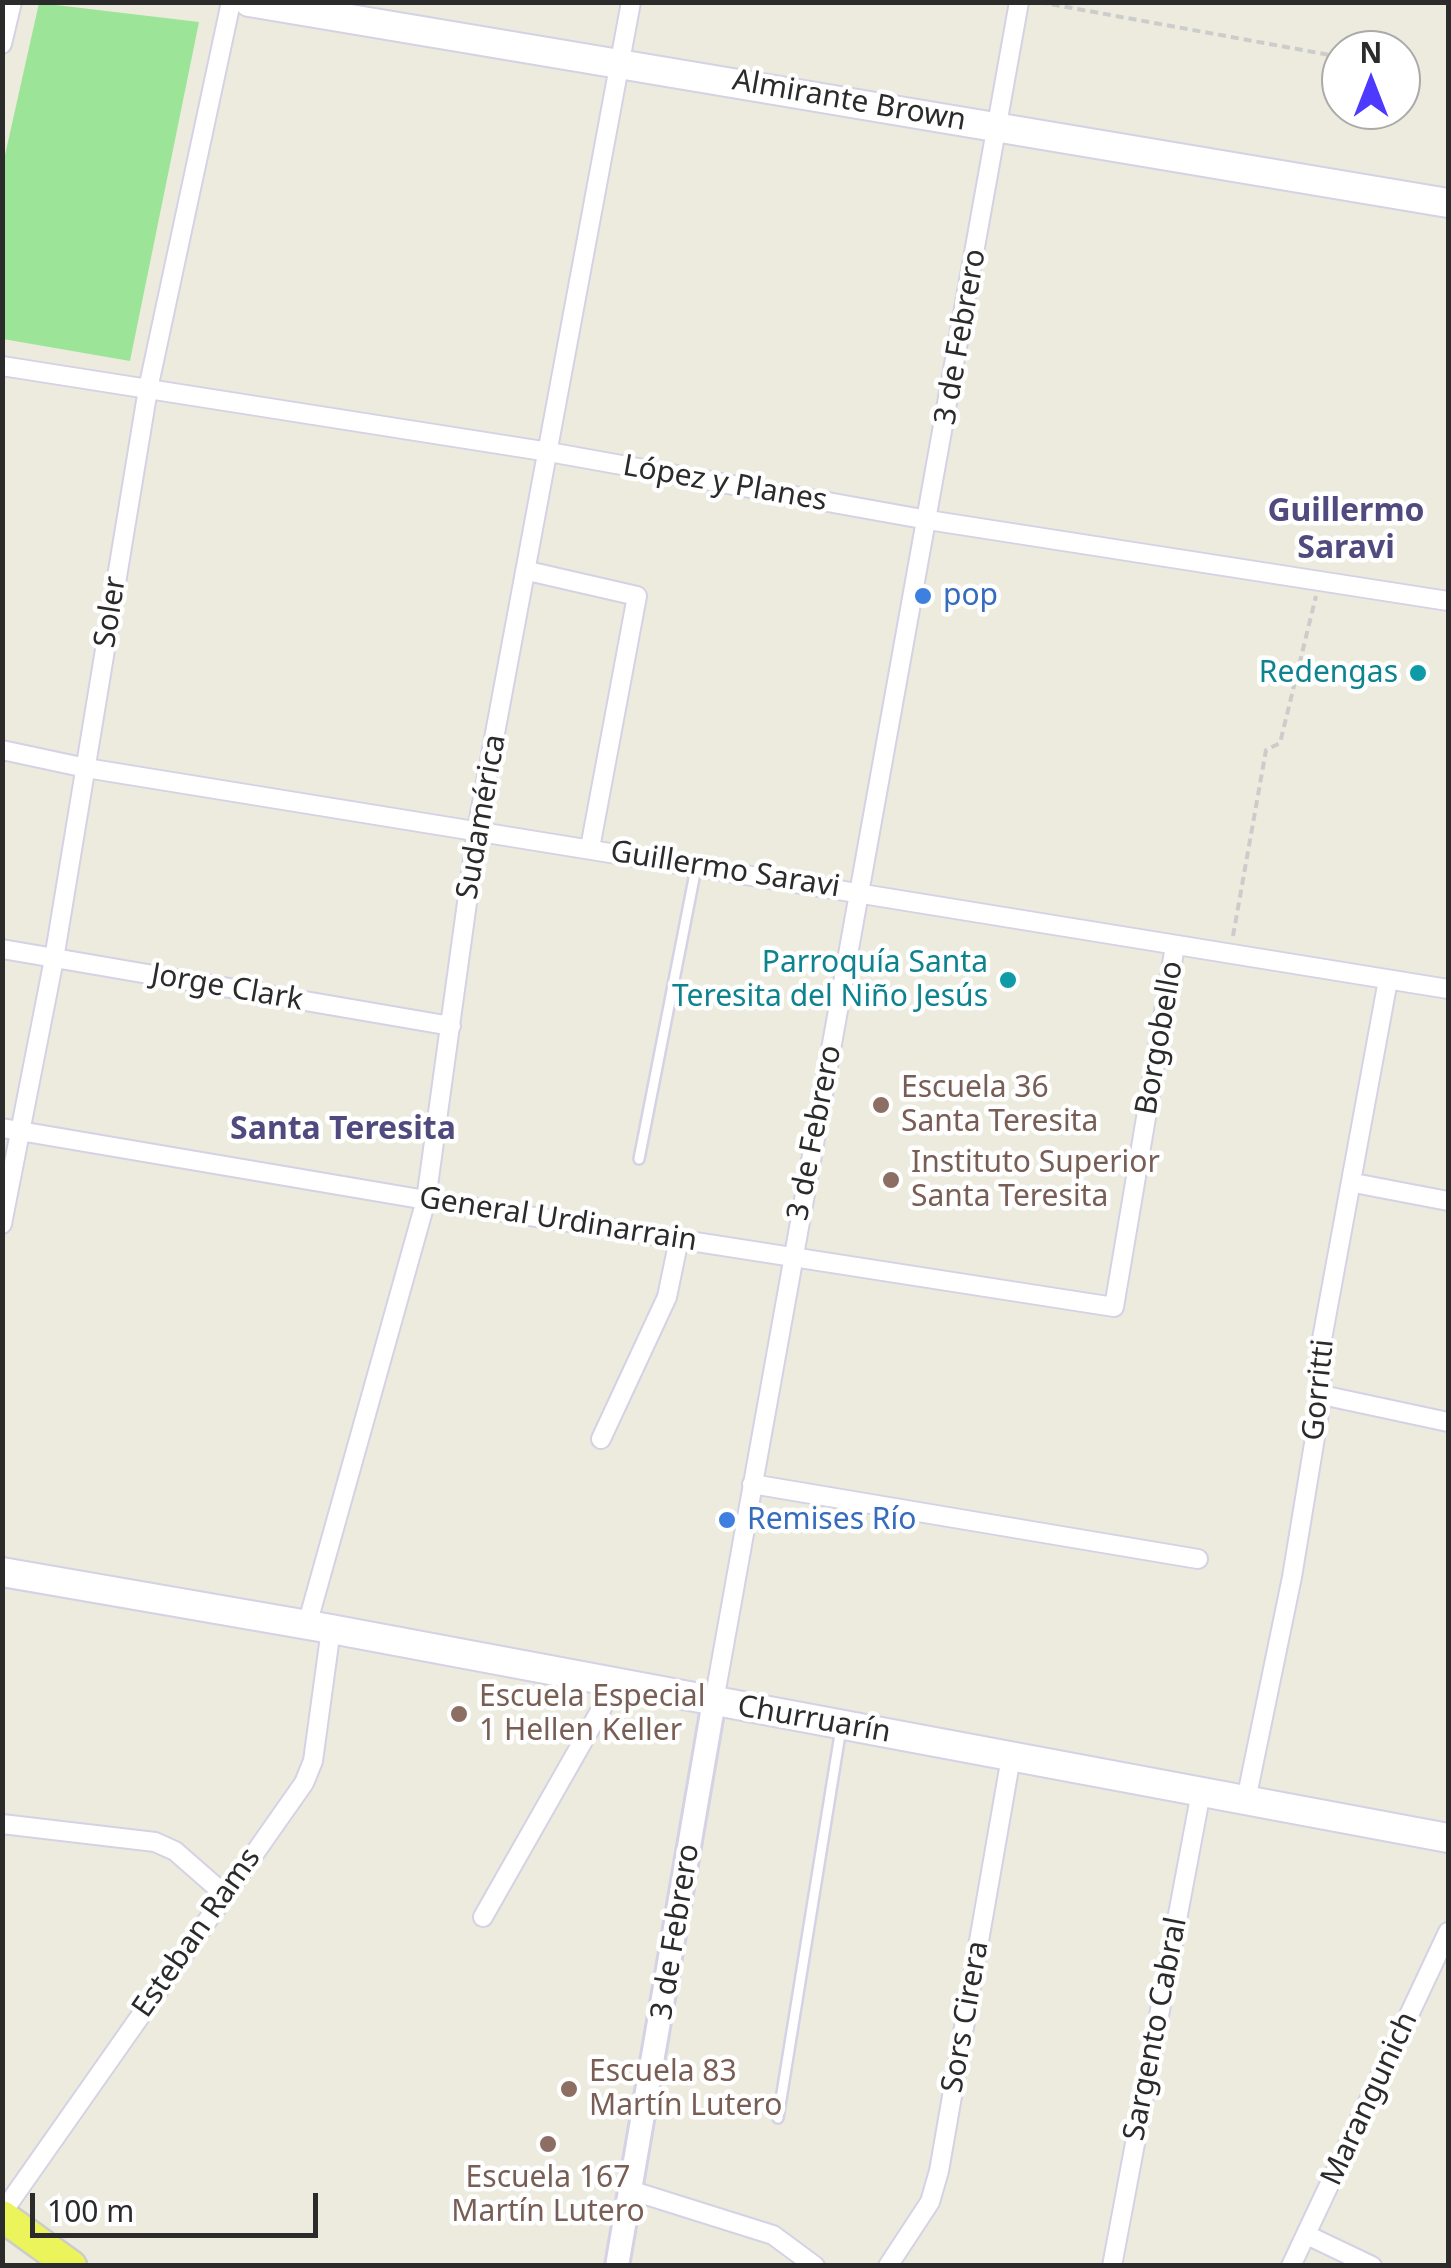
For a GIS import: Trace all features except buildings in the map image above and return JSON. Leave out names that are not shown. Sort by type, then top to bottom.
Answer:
[{"type":"main road","name":"Almirante Brown","points":[[248,2],[1448,203]]},
{"type":"main road","name":"Churruarín","points":[[2,1572],[319,1627],[1448,1838]]},
{"type":"main road","points":[[2,2214],[72,2266]]},
{"type":"street","points":[[2,44],[12,2]]},
{"type":"street","name":"Soler","points":[[2,1224],[11,1130],[54,958],[148,389],[231,2]]},
{"type":"street","name":"Sudamérica","points":[[319,1627],[426,1200],[477,830],[631,2]]},
{"type":"street","name":"3 de Febrero","points":[[617,2266],[791,1256],[928,520],[1019,2]]},
{"type":"street","name":"López y Planes","points":[[2,366],[549,452],[928,520],[1320,584],[1448,600]]},
{"type":"street","points":[[528,571],[637,596],[590,848]]},
{"type":"street","name":"Guillermo Saravi","points":[[2,750],[86,768],[1448,990]]},
{"type":"street","name":"Borgobello","points":[[1114,1307],[1176,946]]},
{"type":"street","name":"Jorge Clark","points":[[2,949],[451,1026]]},
{"type":"street","name":"Gorritti","points":[[1246,1800],[1292,1577],[1322,1396],[1320,1350],[1354,1183],[1388,980]]},
{"type":"street","name":"General Urdinarrain","points":[[11,1130],[426,1200],[1114,1307]]},
{"type":"street","points":[[1354,1183],[1448,1201]]},
{"type":"street","points":[[601,1440],[666,1297],[679,1239]]},
{"type":"street","points":[[1322,1396],[1448,1422]]},
{"type":"street","points":[[752,1484],[1198,1559]]},
{"type":"street","name":"Esteban Rams","points":[[2,2214],[223,1893],[304,1783],[313,1761],[319,1627]]},
{"type":"street","points":[[482,1918],[616,1683]]},
{"type":"street","name":"Sors Cirera","points":[[888,2266],[930,2202],[939,2170],[1010,1756]]},
{"type":"street","name":"Sargento Cabral","points":[[1112,2266],[1201,1792]]},
{"type":"street","points":[[2,1824],[155,1842],[175,1851],[223,1893]]},
{"type":"street","name":"Marangunich","points":[[1291,2266],[1448,1932]]},
{"type":"street","points":[[633,2190],[774,2235],[814,2266]]},
{"type":"street","points":[[1307,2235],[1372,2266]]},
{"type":"lane","points":[[639,1159],[696,865]]},
{"type":"lane","points":[[778,2118],[842,1725]]},
{"type":"path","points":[[1039,2],[1321,53]]},
{"type":"path","points":[[1230,956],[1266,750],[1280,742],[1320,584]]},
{"type":"green space","points":[[39,3],[199,22],[130,361],[3,339],[3,164]]},
{"type":"place","name":"pop","points":[[923,596]]},
{"type":"place","name":"Redengas","points":[[1418,673]]},
{"type":"place","name":"Parroquía Santa Teresita del Niño Jesús","points":[[1008,980]]},
{"type":"place","name":"Escuela 36 Santa Teresita","points":[[881,1105]]},
{"type":"place","name":"Instituto Superior Santa Teresita","points":[[891,1180]]},
{"type":"place","name":"Remises Río","points":[[727,1520]]},
{"type":"place","name":"Escuela Especial 1 Hellen Keller","points":[[459,1714]]},
{"type":"place","name":"Escuela 83 Martín Lutero","points":[[569,2089]]},
{"type":"place","name":"Escuela 167 Martín Lutero","points":[[548,2144]]},
{"type":"district","name":"Guillermo Saravi","points":[[1346,530]]},
{"type":"district","name":"Santa Teresita","points":[[343,1130]]}]
